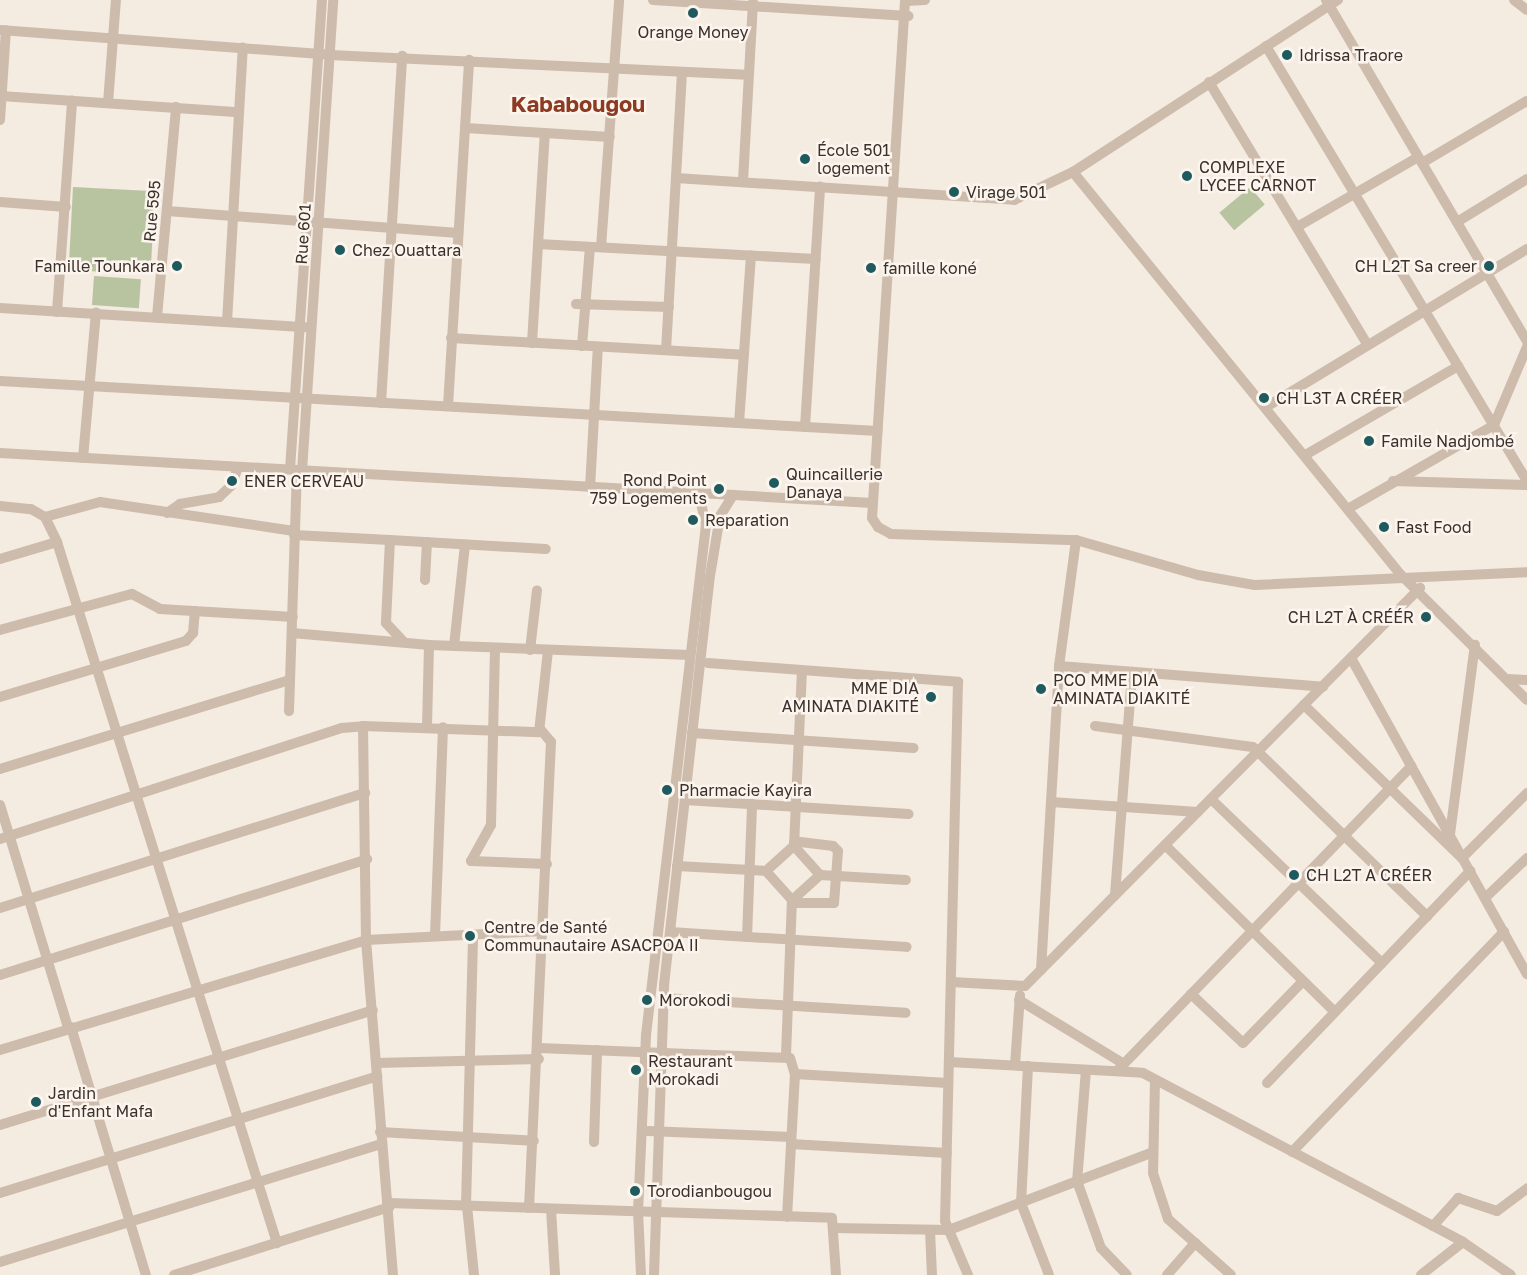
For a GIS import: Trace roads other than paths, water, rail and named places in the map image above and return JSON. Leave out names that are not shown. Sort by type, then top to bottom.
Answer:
[{"type":"street","points":[[108,103],[116,0]]},
{"type":"street","name":"Rue 601","points":[[296,470],[307,398],[319,222],[324,54],[322,0]]},
{"type":"street","name":"Rue 601","points":[[296,470],[295,398],[307,221],[324,54],[333,0]]},
{"type":"street","points":[[582,346],[582,304],[596,247],[610,137],[619,0]]},
{"type":"street","points":[[653,0],[834,6],[908,16]]},
{"type":"street","points":[[925,0],[905,1],[908,16],[872,518],[891,534],[1076,540],[1198,575],[1255,585],[1353,585],[1401,575],[1527,572]]},
{"type":"street","points":[[1514,0],[1527,10]]},
{"type":"street","points":[[676,178],[1014,200],[1073,172],[1331,2],[1420,160],[1527,341]]},
{"type":"street","points":[[743,181],[747,75],[753,3]]},
{"type":"street","points":[[0,120],[3,30],[324,54],[402,56],[682,74],[747,75]]},
{"type":"street","points":[[1266,46],[1527,483]]},
{"type":"street","points":[[227,322],[243,47]]},
{"type":"street","points":[[381,403],[402,56]]},
{"type":"street","points":[[448,406],[469,60]]},
{"type":"street","points":[[666,350],[682,74]]},
{"type":"street","points":[[1209,82],[1367,344]]},
{"type":"street","points":[[1,96],[238,112]]},
{"type":"street","points":[[1297,227],[1527,100]]},
{"type":"street","points":[[57,312],[72,101]]},
{"type":"street","name":"Rue 595","points":[[157,317],[176,107]]},
{"type":"street","points":[[466,128],[610,137]]},
{"type":"street","points":[[531,343],[545,133]]},
{"type":"street","points":[[1073,172],[1351,507],[1401,575],[1420,588],[1527,700]]},
{"type":"street","points":[[1457,222],[1527,179]]},
{"type":"street","points":[[805,427],[820,186]]},
{"type":"street","points":[[0,202],[66,207]]},
{"type":"street","points":[[167,211],[458,233]]},
{"type":"street","points":[[538,244],[816,259]]},
{"type":"street","points":[[1266,407],[1527,249]]},
{"type":"street","points":[[739,423],[751,255]]},
{"type":"street","points":[[582,304],[669,307]]},
{"type":"street","points":[[0,308],[312,328]]},
{"type":"street","points":[[83,458],[96,313]]},
{"type":"street","points":[[451,338],[744,356]]},
{"type":"street","points":[[590,488],[598,347]]},
{"type":"street","points":[[1351,507],[1392,481],[1494,425],[1527,347]]},
{"type":"street","points":[[1307,454],[1458,366]]},
{"type":"street","points":[[0,381],[878,431]]},
{"type":"street","points":[[0,453],[873,503]]},
{"type":"street","points":[[168,513],[180,504],[219,497],[232,485],[238,466]]},
{"type":"street","points":[[289,711],[296,470]]},
{"type":"street","points":[[1392,481],[1527,483]]},
{"type":"street","points":[[641,1275],[638,1212],[645,1051],[706,525],[699,494]]},
{"type":"street","points":[[654,1275],[652,1212],[658,1052],[663,998],[709,582],[720,516],[733,495]]},
{"type":"street","points":[[45,517],[100,502],[294,533],[546,549]]},
{"type":"street","points":[[0,506],[31,509],[45,517],[57,542],[277,1243]]},
{"type":"street","points":[[390,540],[386,623],[405,642]]},
{"type":"street","points":[[1041,970],[1059,666],[1076,540]]},
{"type":"street","points":[[0,559],[57,542]]},
{"type":"street","points":[[425,580],[427,542]]},
{"type":"street","points":[[454,646],[465,544]]},
{"type":"street","points":[[951,982],[1020,986],[1041,970],[1420,588]]},
{"type":"street","points":[[530,650],[537,590]]},
{"type":"street","points":[[0,630],[77,607],[132,594],[160,609],[293,617]]},
{"type":"street","points":[[0,697],[186,641],[193,633],[195,611]]},
{"type":"street","points":[[292,633],[429,645],[690,655]]},
{"type":"street","points":[[427,727],[429,645]]},
{"type":"street","points":[[1450,834],[1475,645]]},
{"type":"street","points":[[495,648],[491,825],[471,861],[547,864]]},
{"type":"street","points":[[529,1208],[539,1053],[547,864],[551,742],[542,730],[548,650]]},
{"type":"street","points":[[1351,658],[1504,932],[1523,955],[1527,974]]},
{"type":"street","points":[[708,663],[958,682],[947,1153],[949,1230],[968,1275]]},
{"type":"street","points":[[1059,666],[1323,687]]},
{"type":"street","points":[[802,670],[794,844],[820,875],[906,880]]},
{"type":"street","points":[[1116,895],[1132,672]]},
{"type":"street","points":[[1507,679],[1527,680]]},
{"type":"street","points":[[0,769],[290,680]]},
{"type":"street","points":[[1304,705],[1462,858]]},
{"type":"street","points":[[363,726],[367,859],[366,940],[393,1275]]},
{"type":"street","points":[[5,837],[342,728],[363,726],[542,730]]},
{"type":"street","points":[[1095,726],[1258,752],[1427,916]]},
{"type":"street","points":[[435,936],[443,727]]},
{"type":"street","points":[[692,733],[913,748]]},
{"type":"street","points":[[949,1062],[1086,1070],[1120,1068],[1412,766]]},
{"type":"street","points":[[0,908],[365,793]]},
{"type":"street","points":[[1462,858],[1527,793]]},
{"type":"street","points":[[1211,799],[1382,963]]},
{"type":"street","points":[[685,800],[909,813]]},
{"type":"street","points":[[1051,802],[1198,812]]},
{"type":"street","points":[[747,937],[752,804]]},
{"type":"street","points":[[0,806],[5,837],[70,1027],[146,1275]]},
{"type":"street","points":[[766,871],[794,844],[835,847],[837,876],[834,903],[792,902]]},
{"type":"street","points":[[1165,845],[1335,1012]]},
{"type":"street","points":[[1485,898],[1527,858]]},
{"type":"street","points":[[0,975],[367,859]]},
{"type":"street","points":[[677,866],[766,871],[792,902],[786,1055],[795,1074],[787,1217]]},
{"type":"street","points":[[1267,1083],[1470,871]]},
{"type":"street","points":[[792,902],[820,875]]},
{"type":"street","points":[[0,1050],[70,1027],[366,940],[544,931]]},
{"type":"street","points":[[670,932],[907,947]]},
{"type":"street","points":[[1292,1152],[1504,932]]},
{"type":"street","points":[[473,934],[466,1206],[474,1275]]},
{"type":"street","points":[[1191,994],[1243,1043],[1303,981]]},
{"type":"street","points":[[1015,1065],[1020,986]]},
{"type":"street","points":[[663,998],[906,1013]]},
{"type":"street","points":[[1019,1000],[1120,1068],[1155,1080],[1433,1226],[1463,1242],[1511,1275]]},
{"type":"street","points":[[0,1125],[373,1010]]},
{"type":"street","points":[[594,1142],[597,1050]]},
{"type":"street","points":[[376,1063],[597,1050],[786,1055]]},
{"type":"street","points":[[1028,1066],[1021,1203],[1049,1275]]},
{"type":"street","points":[[1086,1070],[1077,1181],[1101,1248],[1127,1275]]},
{"type":"street","points":[[795,1074],[948,1083]]},
{"type":"street","points":[[0,1193],[377,1076]]},
{"type":"street","points":[[1155,1080],[1153,1173],[1168,1219],[1231,1275]]},
{"type":"street","points":[[641,1131],[947,1153]]},
{"type":"street","points":[[380,1132],[534,1141]]},
{"type":"street","points":[[0,1262],[381,1144]]},
{"type":"street","points":[[833,1228],[949,1230],[1153,1152]]},
{"type":"street","points":[[1433,1226],[1458,1198],[1497,1211],[1527,1188]]},
{"type":"street","points":[[174,1275],[389,1205],[832,1218],[836,1275]]},
{"type":"street","points":[[550,1209],[555,1275]]},
{"type":"street","points":[[930,1230],[932,1275]]},
{"type":"street","points":[[1421,1275],[1463,1242]]},
{"type":"street","points":[[1167,1275],[1195,1243]]},
{"type":"place","name":"Orange Money","points":[[693,13]]},
{"type":"place","name":"Idrissa Traore","points":[[1287,55]]},
{"type":"place","name":"École 501 logement","points":[[805,159]]},
{"type":"place","name":"COMPLEXE LYCEE CARNOT","points":[[1187,176]]},
{"type":"place","name":"Virage 501","points":[[954,192]]},
{"type":"place","name":"Chez Ouattara","points":[[340,250]]},
{"type":"place","name":"Famille Tounkara","points":[[177,266]]},
{"type":"place","name":"CH L2T Sa creer","points":[[1489,266]]},
{"type":"place","name":"famille koné","points":[[871,268]]},
{"type":"place","name":"CH L3T A CRÉER","points":[[1264,398]]},
{"type":"place","name":"Famile Nadjombé","points":[[1369,441]]},
{"type":"place","name":"ENER CERVEAU","points":[[232,481]]},
{"type":"place","name":"Quincaillerie Danaya","points":[[774,483]]},
{"type":"place","name":"Rond Point 759 Logements","points":[[719,489]]},
{"type":"place","name":"Reparation","points":[[693,520]]},
{"type":"place","name":"Fast Food","points":[[1384,527]]},
{"type":"place","name":"CH L2T À CRÉÉR","points":[[1426,617]]},
{"type":"place","name":"PCO MME DIA AMINATA DIAKITÉ","points":[[1041,689]]},
{"type":"place","name":"MME DIA AMINATA DIAKITÉ","points":[[931,697]]},
{"type":"place","name":"Pharmacie Kayira","points":[[667,790]]},
{"type":"place","name":"CH L2T A CRÉER","points":[[1294,875]]},
{"type":"place","name":"Centre de Santé Communautaire ASACPOA II","points":[[470,936]]},
{"type":"place","name":"Morokodi","points":[[647,1000]]},
{"type":"place","name":"Restaurant Morokadi","points":[[636,1070]]},
{"type":"place","name":"Jardin d'Enfant Mafa","points":[[36,1102]]},
{"type":"place","name":"Torodianbougou","points":[[635,1191]]},
{"type":"district","name":"Kababougou","points":[[578,104]]}]
